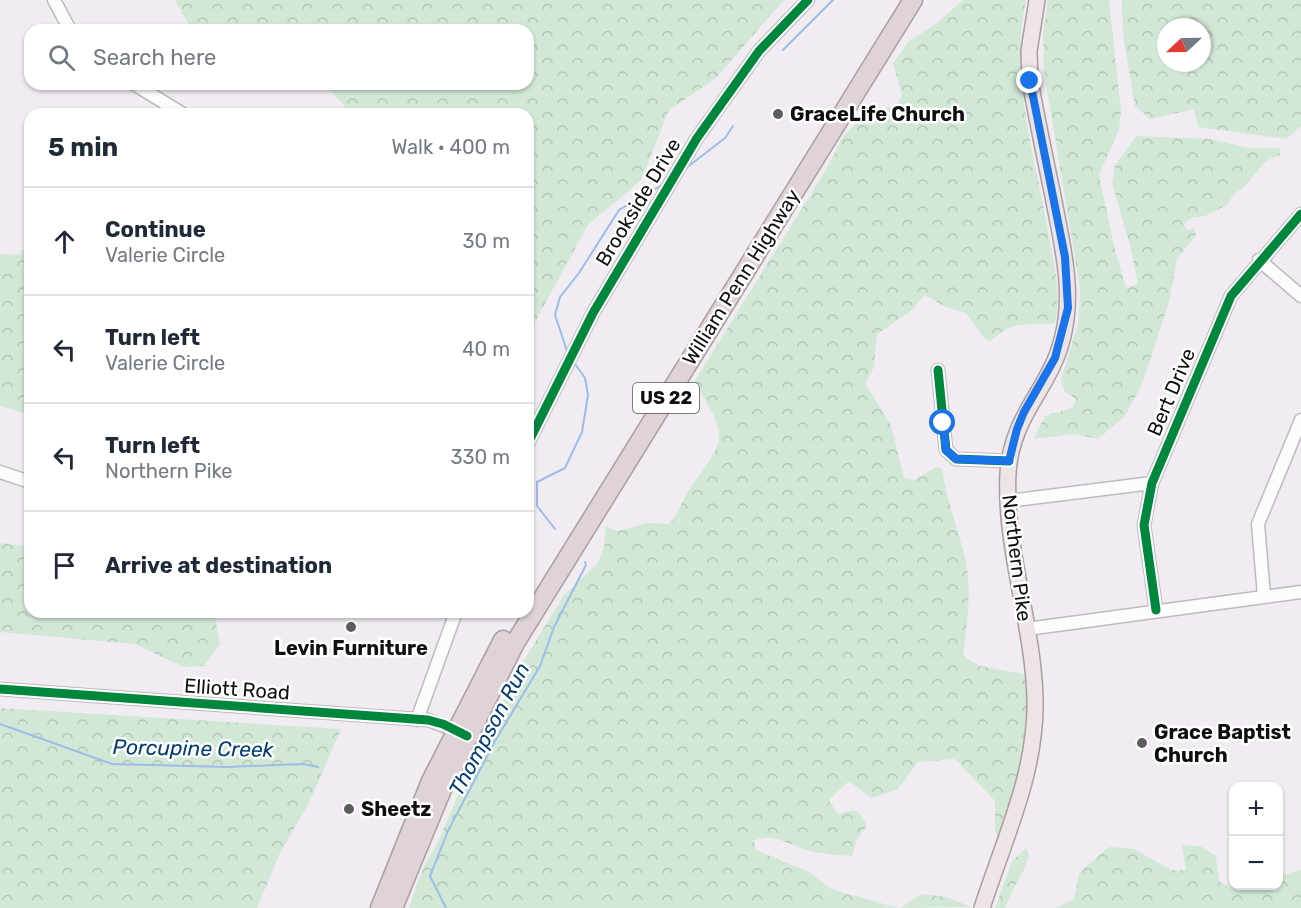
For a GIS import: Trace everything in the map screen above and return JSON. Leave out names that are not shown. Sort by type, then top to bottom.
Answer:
[{"type":"highway","name":"William Penn Highway","points":[[534,589],[901,0]]},
{"type":"highway","name":"William Penn Highway","points":[[534,611],[913,0]]},
{"type":"highway","name":"William Penn Highway","points":[[380,908],[413,822],[461,733],[517,618]]},
{"type":"highway","name":"William Penn Highway","points":[[393,908],[461,733],[530,618]]},
{"type":"main road","name":"Northern Pike","points":[[982,908],[1015,812],[1031,750],[1035,699],[1008,501],[1009,461],[1024,412],[1055,358],[1068,308],[1065,257],[1030,81],[1029,51],[1037,0]]},
{"type":"street","points":[[54,0],[67,24]]},
{"type":"street","name":"Brookside Drive","points":[[534,431],[592,313],[697,138],[744,69],[808,0]]},
{"type":"street","points":[[144,90],[173,108]]},
{"type":"street","name":"Bert Drive","points":[[1156,610],[1144,525],[1152,483],[1231,296],[1259,260],[1301,214]]},
{"type":"street","points":[[1259,260],[1301,296]]},
{"type":"street","points":[[938,370],[946,450],[956,459],[1009,461]]},
{"type":"street","points":[[1264,596],[1258,524],[1301,420]]},
{"type":"street","points":[[0,472],[24,480]]},
{"type":"street","points":[[1008,501],[1152,483]]},
{"type":"street","points":[[1027,629],[1301,592]]},
{"type":"street","points":[[417,720],[454,618]]},
{"type":"street","name":"Elliott Road","points":[[0,689],[439,722],[461,733]]},
{"type":"green space","points":[[175,0],[784,0],[715,79],[669,110],[641,180],[588,225],[534,324],[534,108],[344,108],[344,105],[330,90],[534,90],[534,24],[189,24]]},
{"type":"green space","points":[[963,0],[1026,0],[1022,30],[1022,89],[1055,270],[1057,311],[1055,323],[1013,327],[990,342],[983,337],[966,313],[946,307],[925,295],[912,310],[877,334],[874,367],[865,384],[891,425],[904,478],[915,480],[936,467],[942,469],[967,567],[968,605],[963,656],[980,666],[1023,674],[1028,689],[1030,708],[1024,755],[1000,838],[995,832],[995,801],[955,759],[918,762],[897,790],[871,798],[849,781],[829,800],[838,815],[853,810],[860,813],[867,826],[857,839],[852,856],[814,852],[776,839],[761,838],[754,841],[756,850],[809,872],[831,889],[898,908],[409,908],[423,868],[437,844],[470,767],[524,660],[564,595],[597,564],[604,548],[606,526],[622,530],[649,523],[669,524],[711,458],[717,447],[718,427],[694,382],[827,168],[842,138],[865,113],[895,106],[902,96],[893,63],[909,41],[936,24]]},
{"type":"green space","points":[[1048,0],[1109,0],[1121,111],[1119,129],[1099,175],[1114,246],[1126,288],[1138,284],[1131,249],[1112,183],[1115,166],[1136,136],[1209,139],[1250,148],[1280,148],[1280,155],[1266,161],[1243,188],[1234,194],[1227,205],[1205,216],[1191,218],[1184,224],[1187,230],[1194,228],[1196,235],[1177,259],[1169,302],[1143,382],[1125,416],[1098,439],[1073,434],[1034,439],[1046,416],[1073,407],[1076,399],[1065,392],[1061,379],[1078,324],[1080,289],[1044,71],[1043,35]]},
{"type":"green space","points":[[1122,0],[1301,0],[1301,126],[1286,139],[1198,127],[1194,109],[1150,119],[1135,106],[1123,35]]},
{"type":"green space","points":[[24,249],[24,413],[0,406],[0,254],[19,255]]},
{"type":"green space","points":[[0,543],[24,546],[24,618],[215,618],[220,644],[204,666],[183,667],[135,644],[0,632]]},
{"type":"green space","points":[[0,708],[341,729],[310,801],[280,853],[257,908],[0,908]]},
{"type":"green space","points":[[1182,845],[1200,846],[1216,856],[1219,881],[1229,887],[1229,890],[1283,890],[1283,876],[1301,870],[1301,908],[1056,908],[1074,899],[1079,873],[1109,847],[1134,849],[1171,870],[1186,870]]},
{"type":"green space","points":[[1026,848],[1029,856],[1005,908],[995,908],[1012,861]]},
{"type":"green space","points":[[921,894],[946,897],[972,907],[900,908]]},
{"type":"waterway","name":"Thompson Run","points":[[783,50],[833,0]]},
{"type":"waterway","name":"Thompson Run","points":[[685,169],[725,138],[733,126]]},
{"type":"waterway","name":"Thompson Run","points":[[568,354],[555,315],[560,297],[579,273],[619,210],[665,183]]},
{"type":"waterway","name":"Thompson Run","points":[[555,529],[537,506],[537,482],[565,468],[582,432],[588,395],[585,378],[573,361]]},
{"type":"waterway","name":"Thompson Run","points":[[446,908],[430,876],[448,831],[495,741],[540,666],[554,627],[586,565],[585,562]]},
{"type":"waterway","name":"Porcupine Creek","points":[[0,724],[112,764],[227,767],[303,764],[318,767]]},
{"type":"cycle path","points":[[534,431],[593,313],[697,138],[759,51],[808,0]]},
{"type":"cycle path","points":[[1156,610],[1144,525],[1152,483],[1231,296],[1301,214]]},
{"type":"cycle path","points":[[938,370],[946,450],[956,459],[1009,461]]},
{"type":"cycle path","points":[[0,689],[428,720],[443,724],[467,736]]},
{"type":"place","name":"GraceLife Church","points":[[778,114]]},
{"type":"place","name":"Levin Furniture","points":[[351,627]]},
{"type":"place","name":"Grace Baptist Church","points":[[1142,743]]},
{"type":"place","name":"Sheetz","points":[[349,809]]},
{"type":"route","points":[[943,423],[946,450],[956,459],[1009,461],[1012,445],[1024,412],[1047,375],[1062,342],[1069,289],[1065,257],[1030,81]]}]
